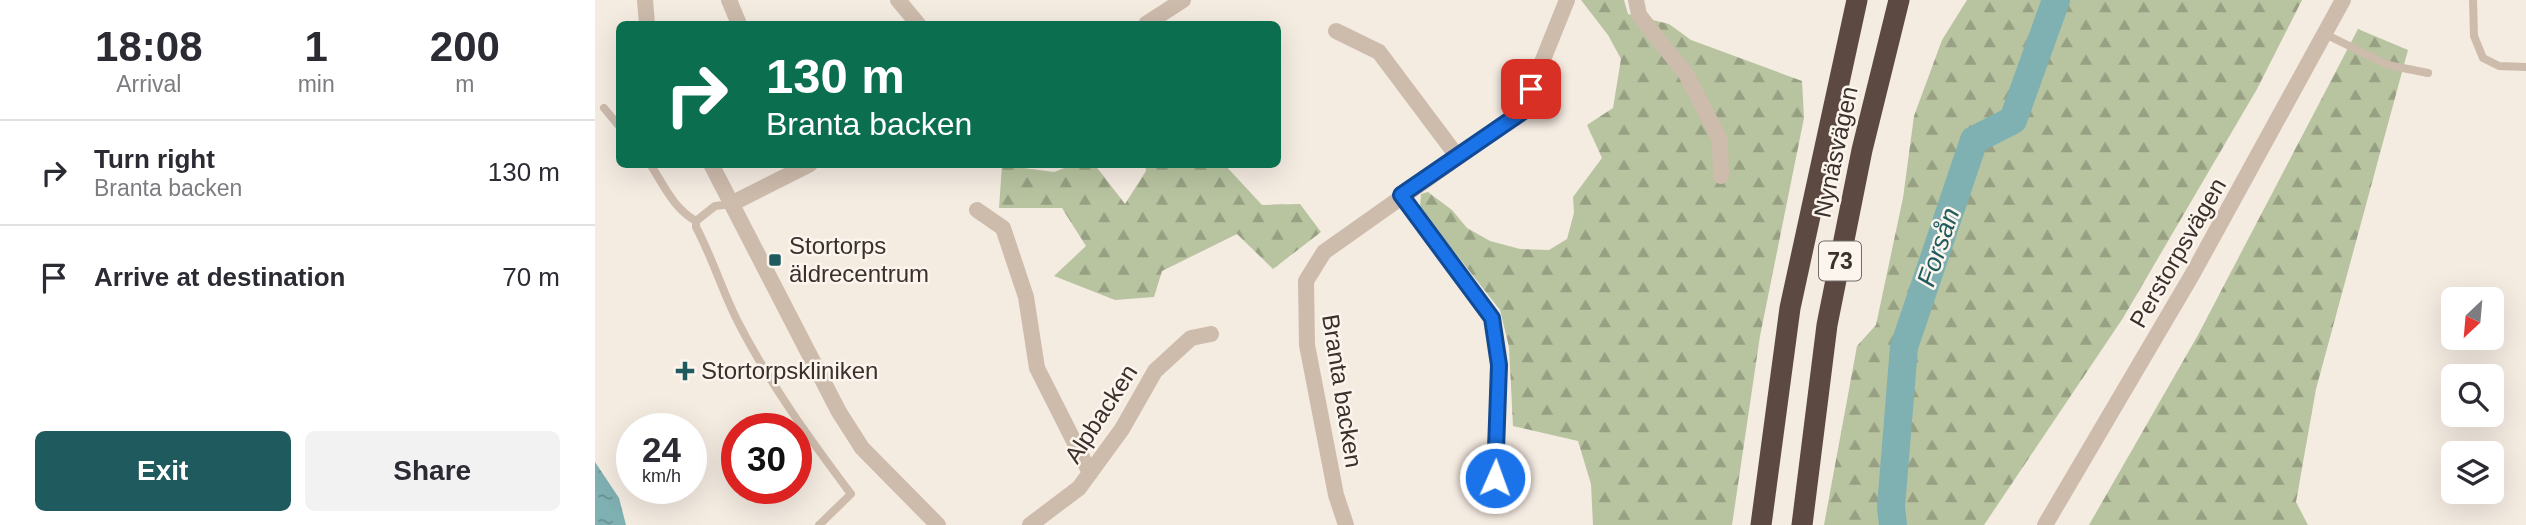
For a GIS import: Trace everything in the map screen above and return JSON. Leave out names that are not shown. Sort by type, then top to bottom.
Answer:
[{"type":"highway","name":"Nynäsvägen","points":[[1761,525],[1790,308],[1857,0]]},
{"type":"highway","name":"Nynäsvägen","points":[[1802,525],[1827,325],[1862,150],[1899,0]]},
{"type":"street","points":[[645,0],[647,21]]},
{"type":"street","points":[[729,0],[738,21]]},
{"type":"street","points":[[898,0],[916,21]]},
{"type":"street","points":[[1151,21],[1183,0]]},
{"type":"street","name":"Branta backen","points":[[1346,525],[1336,495],[1307,345],[1306,281],[1324,252],[1522,112],[1567,0]]},
{"type":"street","points":[[1636,0],[1639,15],[1686,74],[1720,140],[1721,176]]},
{"type":"street","name":"Perstorpsvägen","points":[[2045,525],[2192,275],[2327,35],[2343,0]]},
{"type":"street","points":[[1336,31],[1379,52],[1457,156]]},
{"type":"street","points":[[713,168],[839,412],[862,447],[938,525]]},
{"type":"street","points":[[733,203],[789,169]]},
{"type":"street","points":[[1401,195],[1492,318],[1499,365],[1495,478],[1487,501]]},
{"type":"street","points":[[977,210],[1003,228],[1026,297],[1037,368],[1090,473]]},
{"type":"street","name":"Alpbacken","points":[[1030,525],[1079,488],[1122,429],[1155,371],[1191,338],[1211,334]]},
{"type":"lane","points":[[2473,0],[2474,36],[2483,58],[2499,66],[2526,67]]},
{"type":"lane","points":[[2327,35],[2388,65],[2428,73]]},
{"type":"lane","points":[[604,108],[616,122]]},
{"type":"lane","points":[[652,168],[666,193],[686,215],[696,221]]},
{"type":"lane","points":[[733,203],[715,206],[696,221],[695,227],[736,319],[766,374],[792,415],[851,494],[819,525]]},
{"type":"green space","points":[[1581,0],[1624,0],[1628,14],[1669,24],[1691,40],[1802,81],[1804,118],[1760,336],[1732,525],[1593,525],[1591,484],[1578,441],[1513,426],[1509,347],[1500,310],[1420,208],[1421,194],[1428,192],[1452,210],[1467,228],[1490,241],[1520,249],[1549,250],[1567,239],[1574,213],[1573,197],[1602,158],[1587,125],[1613,108],[1621,59],[1608,35]]},
{"type":"green space","points":[[1967,0],[2302,0],[2257,89],[2123,318],[1984,525],[1824,525],[1857,346],[1876,325],[1903,198],[1914,116],[1942,40]]},
{"type":"green space","points":[[2358,29],[2408,50],[2316,389],[2296,502],[2308,525],[2089,525],[2198,335]]},
{"type":"green space","points":[[1002,168],[1054,172],[1064,168],[1097,168],[1125,204],[1146,168],[1228,168],[1262,205],[1300,204],[1321,232],[1273,269],[1237,234],[1162,271],[1154,297],[1115,300],[1054,276],[1086,246],[1062,208],[999,208]]},
{"type":"water","points":[[595,462],[616,494],[616,504],[621,504],[626,525],[595,525]]},
{"type":"waterway","name":"Forsån","points":[[1893,525],[1891,507],[1904,347],[1974,140],[2013,120],[2056,0]]},
{"type":"place","name":"Stortorps äldrecentrum","points":[[775,260]]},
{"type":"place","name":"Stortorpskliniken","points":[[685,371]]},
{"type":"route","points":[[1495,478],[1499,365],[1492,318],[1401,195],[1522,112],[1531,89]]}]
